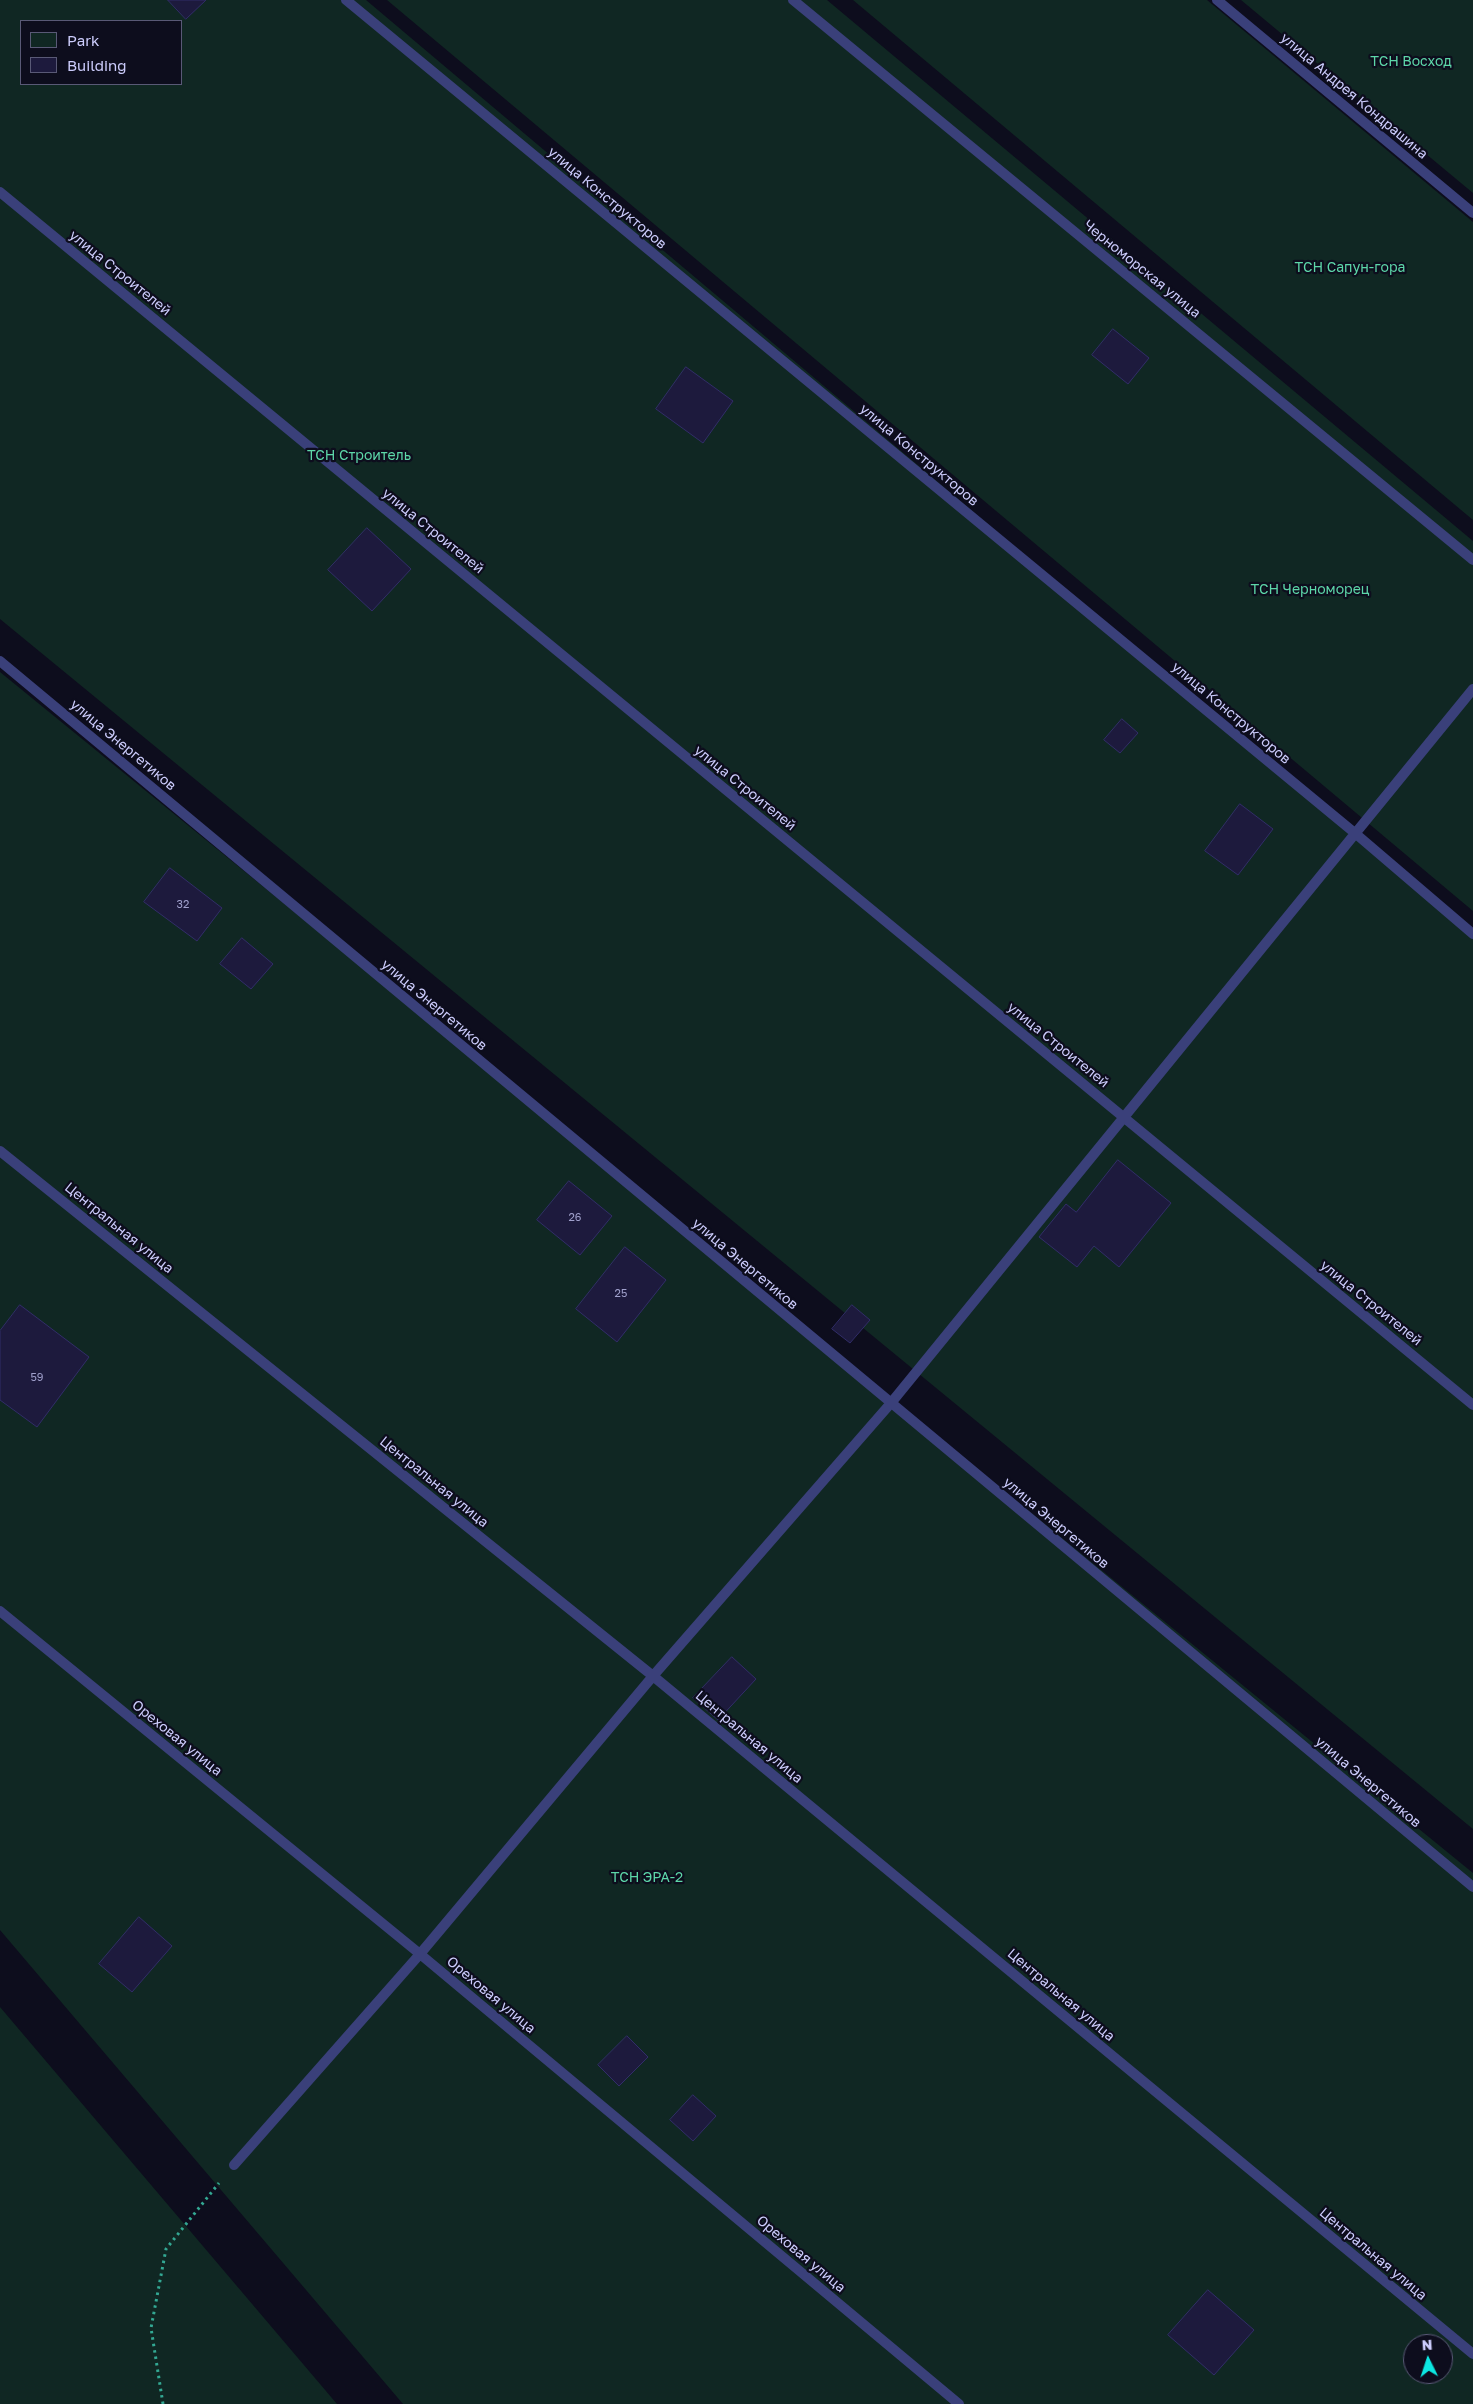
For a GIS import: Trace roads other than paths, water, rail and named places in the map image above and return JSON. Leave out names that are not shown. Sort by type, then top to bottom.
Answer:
[{"type":"lane","name":"улица Конструкторов","points":[[346,0],[1356,834],[1473,934]]},
{"type":"lane","name":"Черноморская улица","points":[[793,0],[1473,560]]},
{"type":"lane","name":"улица Андрея Кондрашина","points":[[1217,0],[1473,213]]},
{"type":"lane","name":"улица Строителей","points":[[0,192],[1473,1405]]},
{"type":"lane","name":"улица Энергетиков","points":[[0,661],[1473,1887]]},
{"type":"lane","points":[[234,2165],[420,1954],[653,1676],[891,1403],[1123,1116],[1473,689]]},
{"type":"lane","name":"Центральная улица","points":[[0,1151],[653,1676],[1473,2354]]},
{"type":"lane","name":"Ореховая улица","points":[[0,1611],[420,1954],[959,2404]]},
{"type":"park label","name":"ТСН Восход","points":[[1411,62]]},
{"type":"park label","name":"ТСН Сапун-гора","points":[[1350,268]]},
{"type":"park label","name":"ТСН Строитель","points":[[359,456]]},
{"type":"park label","name":"ТСН Черноморец","points":[[1310,590]]},
{"type":"park label","name":"ТСН ЭРА-2","points":[[647,1878]]}]
